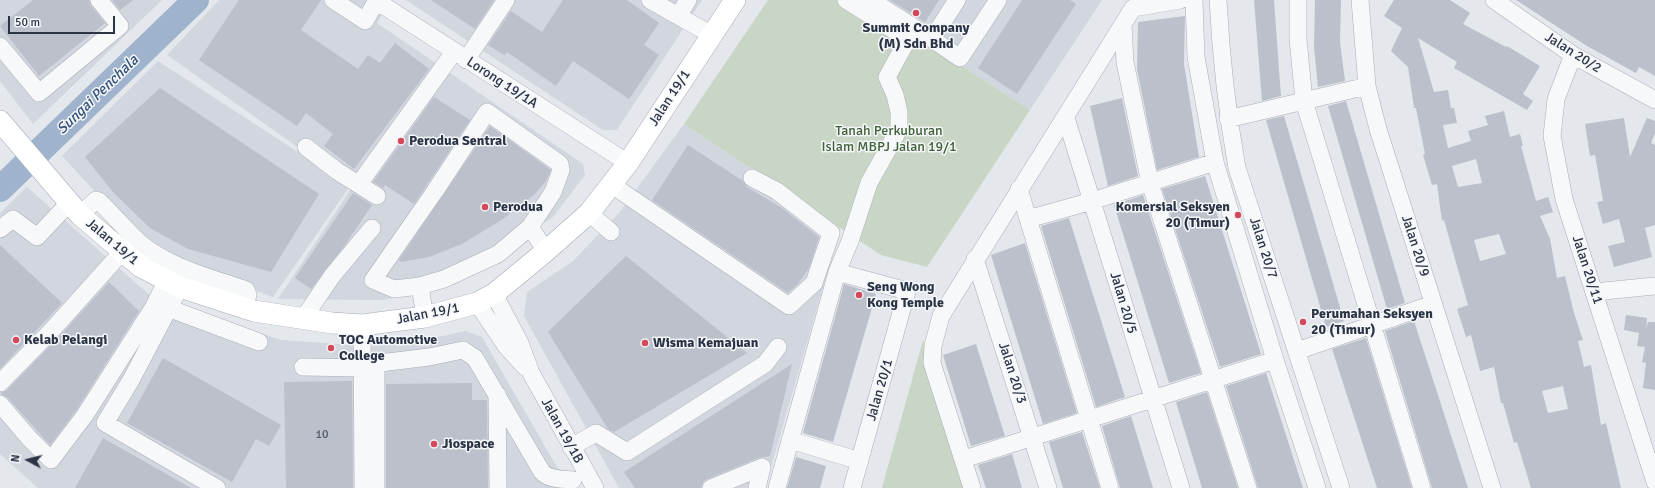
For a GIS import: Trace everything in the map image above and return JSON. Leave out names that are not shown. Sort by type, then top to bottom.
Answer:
[{"type":"main road","name":"Jalan 19/1","points":[[4,126],[51,183],[75,209],[122,252],[141,267],[174,283],[243,308],[303,319],[362,325],[425,317],[485,298],[546,251],[589,213],[628,163],[735,0]]},
{"type":"street","points":[[0,46],[39,93],[120,26],[100,0]]},
{"type":"street","points":[[333,0],[365,21],[378,1]]},
{"type":"street","points":[[359,184],[506,0]]},
{"type":"street","points":[[650,0],[712,35]]},
{"type":"street","points":[[678,16],[688,0]]},
{"type":"street","points":[[776,488],[837,272],[850,241],[869,182],[899,129],[899,112],[895,95],[887,77],[908,39],[846,0]]},
{"type":"street","points":[[871,0],[960,58],[998,0]]},
{"type":"street","points":[[932,39],[957,0]]},
{"type":"street","points":[[972,488],[964,459],[932,363],[933,346],[941,316],[975,259],[1066,118],[1133,8],[1180,0]]},
{"type":"street","name":"Jalan 20/7","points":[[1194,0],[1196,57],[1215,162],[1275,360],[1317,488]]},
{"type":"street","name":"Jalan 20/7","points":[[1218,0],[1221,55],[1228,118],[1237,168],[1341,488]]},
{"type":"street","points":[[1298,0],[1298,38],[1304,101],[1371,325],[1422,488]]},
{"type":"street","name":"Jalan 20/9","points":[[1360,0],[1368,86],[1378,129],[1492,488]]},
{"type":"street","name":"Jalan 20/2","points":[[1494,0],[1573,54],[1655,100]]},
{"type":"street","name":"Lorong 19/1A","points":[[378,1],[460,56],[628,163]]},
{"type":"street","points":[[1123,25],[1125,62],[1150,183],[1248,488]]},
{"type":"street","name":"Jalan 20/11","points":[[1573,54],[1556,99],[1552,136],[1564,199],[1654,475]]},
{"type":"street","points":[[1228,118],[1368,86]]},
{"type":"street","points":[[487,112],[560,164],[561,170],[553,192],[530,227],[498,254],[444,279],[420,286],[394,289],[373,280],[435,191],[487,112]]},
{"type":"street","name":"Jalan 20/5","points":[[1066,118],[1181,488]]},
{"type":"street","points":[[306,147],[337,171],[377,196]]},
{"type":"street","points":[[1028,218],[1092,201],[1215,162]]},
{"type":"street","points":[[612,185],[789,306],[814,283],[831,233],[777,191],[752,178]]},
{"type":"street","points":[[1019,190],[1110,488]]},
{"type":"street","points":[[0,228],[13,219],[38,237],[75,209],[96,200],[99,201],[141,244],[147,248],[189,271],[246,290],[248,295],[243,308]]},
{"type":"street","points":[[589,213],[611,232]]},
{"type":"street","points":[[530,227],[546,251]]},
{"type":"street","points":[[303,319],[332,276],[372,228]]},
{"type":"street","points":[[0,383],[51,331],[122,252]]},
{"type":"street","name":"Jalan 20/3","points":[[975,259],[1048,488]]},
{"type":"street","name":"Jalan 20/1","points":[[837,272],[907,291],[852,488]]},
{"type":"street","points":[[174,283],[168,308],[131,380],[105,423],[217,488]]},
{"type":"street","points":[[0,404],[29,438],[52,460],[85,415],[153,308],[174,283]]},
{"type":"street","points":[[420,286],[425,317]]},
{"type":"street","points":[[1594,292],[1655,286]]},
{"type":"street","name":"Jalan 19/1B","points":[[485,298],[520,343],[531,373],[571,447],[574,479],[595,488]]},
{"type":"street","points":[[1297,351],[1433,304]]},
{"type":"street","points":[[168,308],[259,342]]},
{"type":"street","points":[[362,325],[363,488]]},
{"type":"street","points":[[571,447],[596,433],[627,452],[765,364],[778,347]]},
{"type":"street","points":[[376,488],[376,366],[380,363],[429,357],[463,350],[475,358],[544,475],[574,479]]},
{"type":"street","points":[[964,459],[1275,360]]},
{"type":"street","points":[[304,367],[362,368]]},
{"type":"street","points":[[497,394],[497,488]]},
{"type":"street","points":[[790,440],[860,461]]},
{"type":"street","points":[[711,488],[762,467],[757,488]]},
{"type":"shaded area","points":[[0,0],[162,0],[33,124],[0,81]]},
{"type":"shaded area","points":[[219,0],[390,0],[377,23],[583,164],[585,175],[553,217],[448,286],[383,300],[278,299],[353,186],[167,55]]},
{"type":"shaded area","points":[[406,0],[702,0],[617,130],[603,130]]},
{"type":"shaded area","points":[[860,0],[1102,0],[1030,110]]},
{"type":"shaded area","points":[[158,61],[350,186],[273,297],[192,268],[140,240],[62,156]]},
{"type":"shaded area","points":[[684,124],[840,228],[765,488],[619,488],[524,316],[527,292],[573,261],[619,213]]},
{"type":"shaded area","points":[[27,187],[153,298],[281,340],[370,346],[406,344],[466,331],[482,337],[569,488],[38,488],[0,454],[0,213]]},
{"type":"green space","name":"Tanah Perkuburan Islam MBPJ Jalan 19/1","points":[[768,0],[860,0],[1030,110],[927,267],[881,255],[684,124]]},
{"type":"green space","points":[[923,340],[966,488],[882,488]]},
{"type":"building","points":[[33,0],[89,0],[91,6],[105,23],[39,76],[0,26]]},
{"type":"building","points":[[112,0],[133,0],[120,10]]},
{"type":"building","points":[[239,0],[321,0],[301,30],[358,69],[368,55],[380,63],[395,43],[429,69],[354,169],[324,146],[333,134],[306,113],[297,126],[199,60]]},
{"type":"building","points":[[431,0],[494,0],[475,29]]},
{"type":"building","points":[[563,0],[627,0],[659,23],[644,45],[659,55],[629,99],[573,61],[556,86],[507,52],[504,55],[488,45],[511,11],[542,32]]},
{"type":"building","name":"Summit Company (M) Sdn Bhd","points":[[890,0],[939,0],[925,22]]},
{"type":"building","points":[[1022,0],[1070,0],[1076,4],[1017,94],[978,68]]},
{"type":"building","points":[[1254,0],[1274,0],[1281,96],[1262,101]]},
{"type":"building","points":[[1315,0],[1341,0],[1340,42],[1345,81],[1318,87],[1314,47]]},
{"type":"building","points":[[1394,0],[1450,0],[1470,13],[1463,24],[1506,47],[1507,46],[1540,66],[1523,94],[1533,101],[1527,110],[1454,68],[1457,62],[1418,38],[1434,92],[1448,90],[1451,108],[1454,108],[1457,123],[1443,125],[1448,148],[1471,141],[1468,131],[1488,125],[1485,116],[1504,111],[1510,137],[1520,134],[1523,146],[1521,146],[1536,201],[1548,197],[1553,212],[1540,216],[1550,239],[1557,278],[1565,276],[1574,313],[1583,340],[1578,341],[1584,367],[1591,365],[1601,425],[1606,423],[1621,488],[1531,488],[1517,442],[1514,443],[1503,403],[1501,403],[1494,367],[1480,371],[1471,335],[1466,337],[1457,309],[1468,305],[1444,220],[1442,221],[1437,184],[1432,185],[1423,155],[1425,154],[1416,108],[1414,108],[1408,67],[1391,51],[1402,28],[1384,16]],"holes":[[[1476,159],[1482,183],[1458,187],[1452,166]],[[1499,234],[1506,254],[1480,261],[1474,240]],[[1563,386],[1568,409],[1548,413],[1542,391]]]},
{"type":"building","points":[[1516,0],[1655,0],[1655,76],[1639,67],[1636,73],[1587,46]]},
{"type":"building","points":[[1185,16],[1184,64],[1199,157],[1157,170],[1137,69],[1138,22]]},
{"type":"building","points":[[160,88],[319,194],[271,272],[188,249],[150,228],[113,192],[85,157]]},
{"type":"building","points":[[434,97],[470,120],[414,204],[385,185],[383,188],[373,182]]},
{"type":"building","points":[[1122,98],[1138,176],[1108,186],[1090,106]]},
{"type":"building","points":[[1346,101],[1405,303],[1387,309],[1328,106]]},
{"type":"building","points":[[1284,116],[1344,321],[1326,327],[1266,120]]},
{"type":"building","points":[[1624,118],[1630,157],[1647,118],[1655,121],[1655,133],[1651,143],[1655,145],[1655,225],[1645,228],[1652,257],[1614,267],[1608,246],[1625,242],[1619,219],[1603,224],[1597,202],[1603,201],[1595,155],[1590,156],[1585,124]]},
{"type":"building","points":[[490,126],[551,170],[546,181],[535,194],[503,219],[462,244],[429,257],[401,262],[399,260]]},
{"type":"building","points":[[688,145],[743,181],[747,187],[782,208],[819,237],[809,268],[798,284],[788,293],[652,200]]},
{"type":"building","points":[[1205,176],[1261,354],[1220,367],[1162,189]]},
{"type":"building","points":[[353,193],[372,205],[345,245],[311,289],[295,278]]},
{"type":"building","points":[[1143,195],[1201,373],[1169,383],[1114,205]]},
{"type":"building","points":[[1069,218],[1125,397],[1096,407],[1041,226]]},
{"type":"building","points":[[1025,243],[1077,413],[1043,424],[991,255]]},
{"type":"building","name":"Kelab Pelangi","points":[[0,245],[62,303],[0,369]]},
{"type":"building","name":"Wisma Kemajuan","points":[[626,256],[747,353],[614,432],[608,429],[548,332]]},
{"type":"building","points":[[109,282],[139,311],[77,409],[50,445],[8,398],[0,393],[7,390],[58,338]]},
{"type":"building","points":[[844,284],[876,294],[833,442],[803,433]]},
{"type":"building","points":[[1626,315],[1647,318],[1646,329],[1648,322],[1655,322],[1655,390],[1643,388],[1646,363],[1642,362],[1645,347],[1637,346],[1639,333],[1624,330]]},
{"type":"building","points":[[1414,321],[1468,488],[1432,488],[1385,331]]},
{"type":"building","points":[[1366,338],[1412,488],[1377,488],[1332,349]]},
{"type":"building","points":[[976,344],[1005,436],[971,446],[943,355]]},
{"type":"building","points":[[163,358],[281,425],[269,446],[256,439],[232,482],[127,423]]},
{"type":"building","points":[[792,364],[770,456],[758,458],[707,479],[703,482],[701,488],[635,488],[624,472]]},
{"type":"building","points":[[1266,373],[1303,488],[1258,488],[1226,386]]},
{"type":"building","points":[[352,381],[353,488],[286,488],[284,382]]},
{"type":"building","name":"Jiospace","points":[[472,383],[472,400],[487,400],[488,488],[386,488],[386,384]]},
{"type":"building","points":[[1207,392],[1238,488],[1202,488],[1176,402]]},
{"type":"building","points":[[1131,416],[1153,488],[1120,488],[1102,426]]},
{"type":"building","points":[[1082,432],[1100,488],[1063,488],[1049,442]]},
{"type":"building","points":[[103,438],[191,488],[75,488]]},
{"type":"building","points":[[1012,454],[1022,488],[986,488],[978,465]]},
{"type":"building","points":[[796,457],[826,466],[820,488],[787,488]]},
{"type":"waterway","name":"Sungai Penchala","points":[[0,189],[196,0]]},
{"type":"place","name":"Summit Company (M) Sdn Bhd","points":[[916,13]]},
{"type":"place","name":"Perodua Sentral","points":[[401,141]]},
{"type":"place","name":"Perodua","points":[[485,207]]},
{"type":"place","name":"Komersial Seksyen 20 (Timur)","points":[[1238,215]]},
{"type":"place","name":"Seng Wong Kong Temple","points":[[859,295]]},
{"type":"place","name":"Perumahan Seksyen 20 (Timur)","points":[[1303,322]]},
{"type":"place","name":"Kelab Pelangi","points":[[16,340]]},
{"type":"place","name":"Wisma Kemajuan","points":[[645,343]]},
{"type":"place","name":"TOC Automotive College","points":[[331,348]]},
{"type":"place","name":"Jiospace","points":[[434,444]]}]
